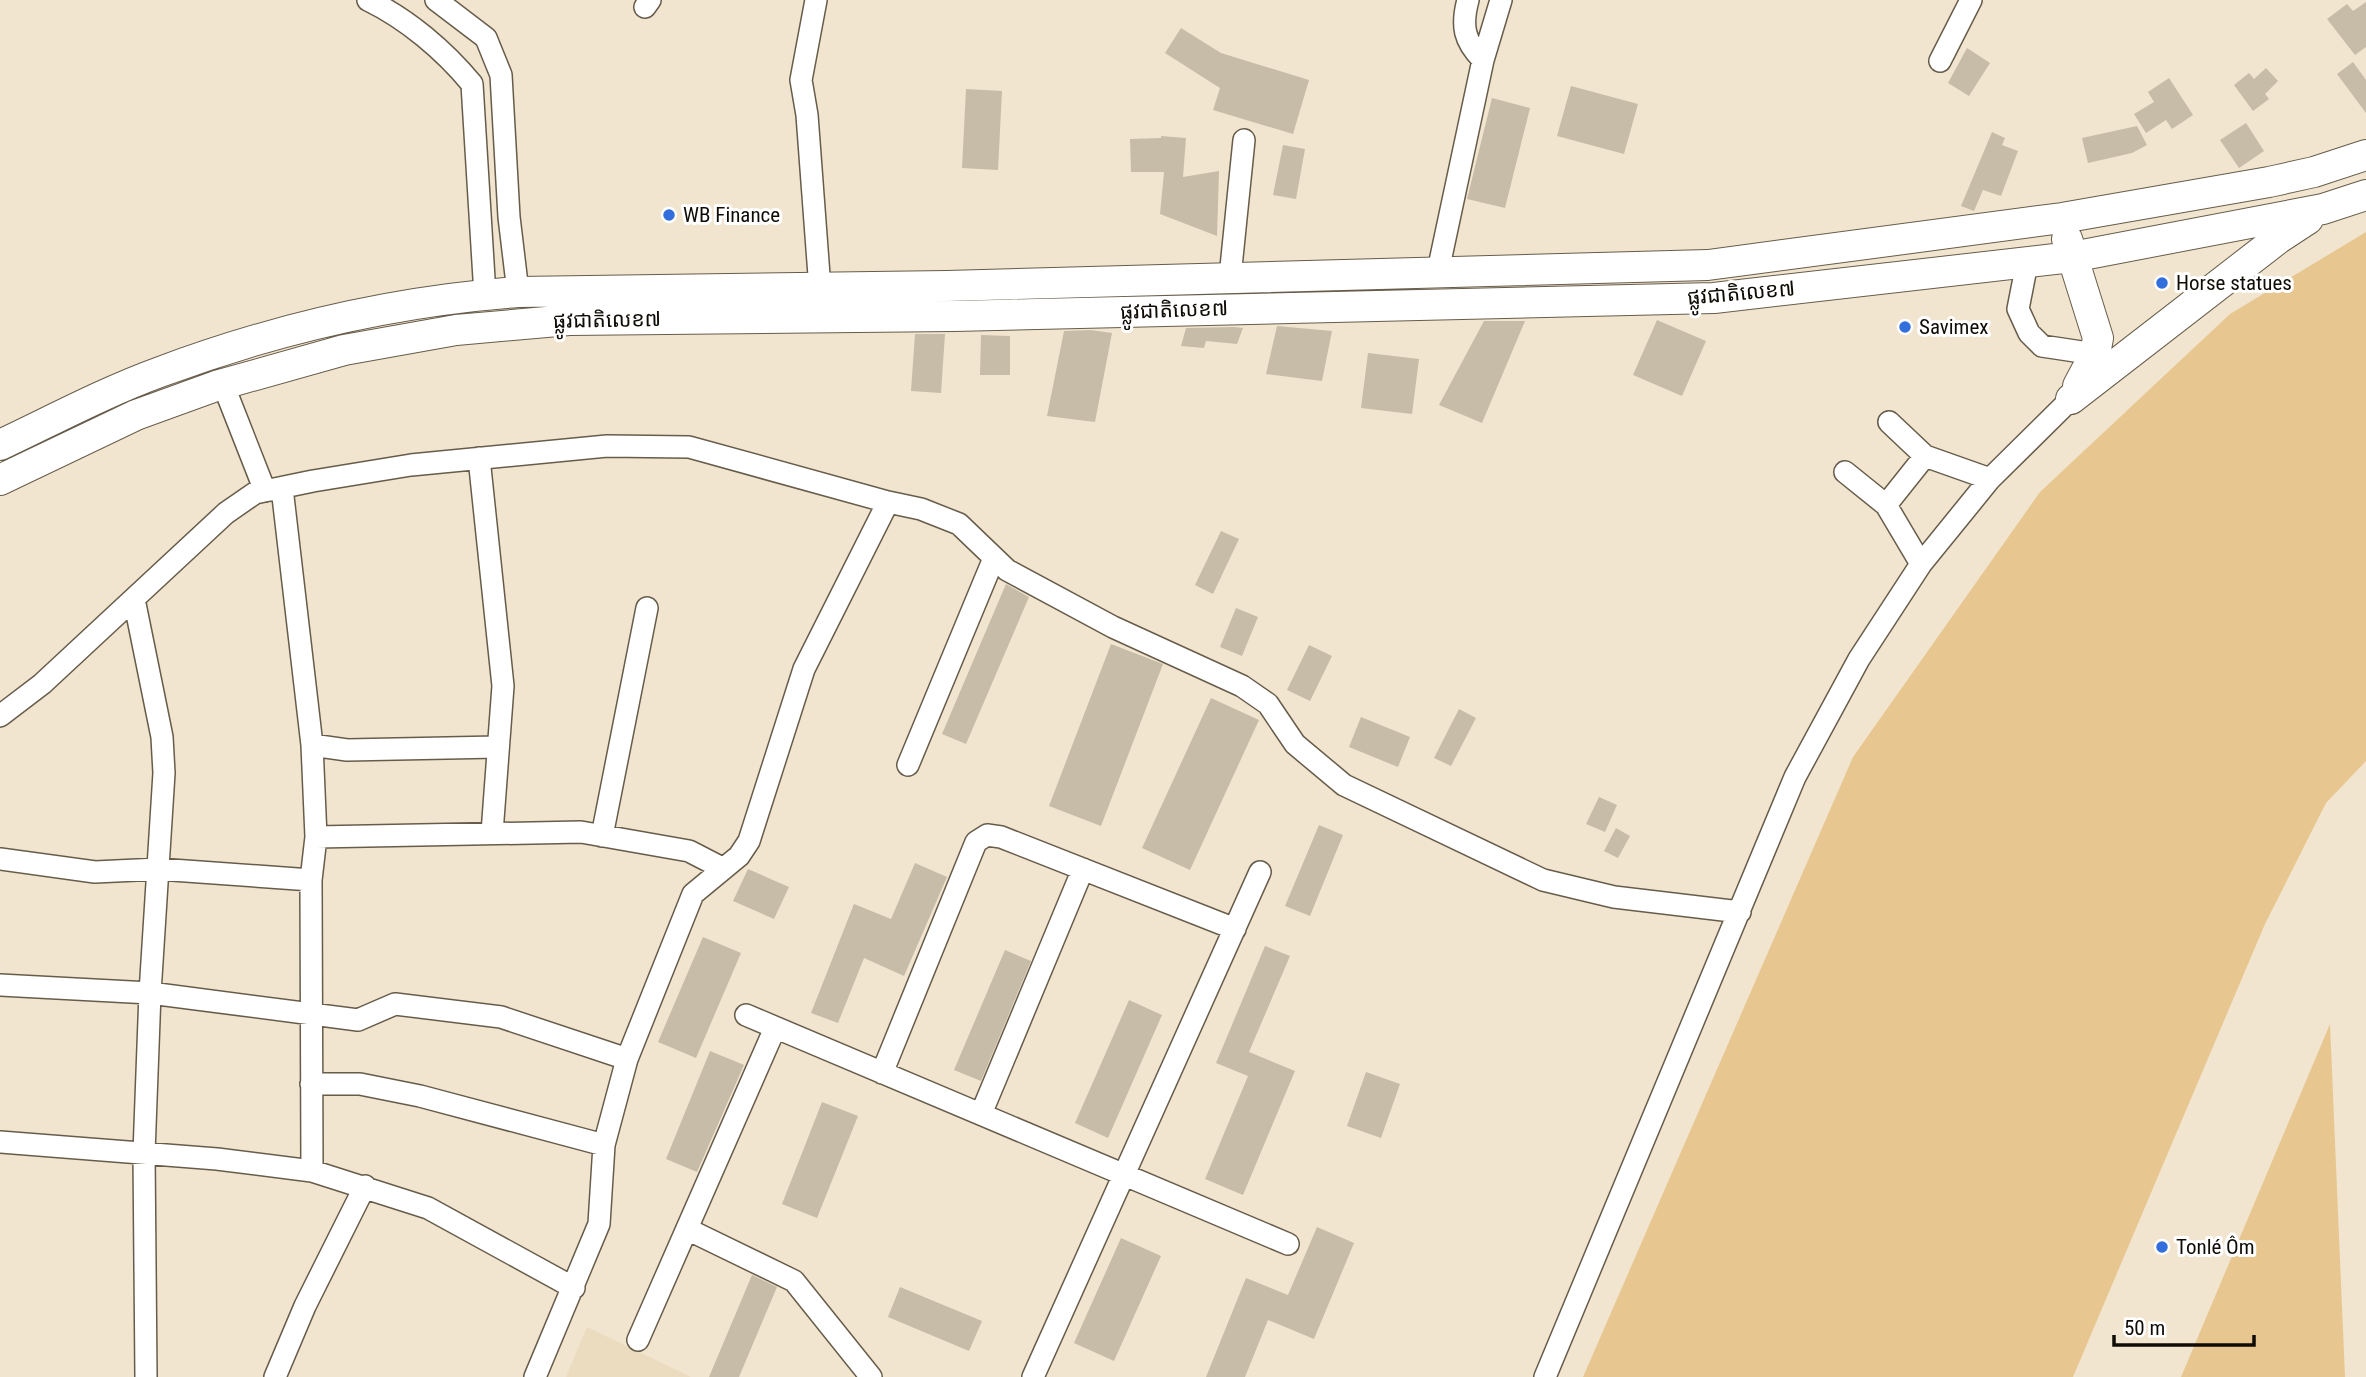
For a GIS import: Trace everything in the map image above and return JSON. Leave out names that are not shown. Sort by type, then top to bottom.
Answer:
[{"type":"highway","name":"ផ្លូវជាតិលេខ៧","points":[[0,445],[161,371],[335,318],[485,295],[518,292],[947,286],[1708,265],[2062,218],[2269,182],[2314,172],[2366,155]]},
{"type":"highway","name":"ផ្លូវជាតិលេខ៧","points":[[0,480],[173,400],[344,350],[456,330],[519,323],[1714,298],[2072,257],[2323,209],[2366,195]]},
{"type":"highway","points":[[2071,399],[2279,238],[2323,209]]},
{"type":"highway","points":[[2062,218],[2098,338],[2095,354],[2071,399]]},
{"type":"highway","points":[[1708,265],[1714,298]]},
{"type":"highway","points":[[1381,272],[1381,304]]},
{"type":"highway","points":[[947,286],[954,316]]},
{"type":"highway","points":[[161,371],[173,400]]},
{"type":"street","points":[[368,0],[390,11],[454,63],[472,84],[485,295]]},
{"type":"street","points":[[436,0],[486,38],[501,75],[509,217],[518,292]]},
{"type":"street","points":[[816,0],[801,80],[807,115],[820,289]]},
{"type":"street","points":[[1468,0],[1463,33],[1469,47],[1483,61]]},
{"type":"street","points":[[1438,271],[1483,61],[1502,0]]},
{"type":"street","points":[[1940,61],[1971,0]]},
{"type":"street","points":[[1230,277],[1244,140]]},
{"type":"street","points":[[2027,263],[2018,309],[2029,333],[2042,346],[2095,354]]},
{"type":"street","points":[[223,384],[274,490],[313,745],[316,837],[311,880],[309,1013],[312,1171]]},
{"type":"street","points":[[1545,1377],[1795,777],[1859,659],[1922,564],[1990,479],[2071,399]]},
{"type":"street","points":[[1889,422],[1925,456],[1990,479]]},
{"type":"street","points":[[0,716],[42,684],[226,513],[254,492],[411,465],[607,446],[689,447],[921,509],[958,524],[1007,570],[1113,627],[1242,686],[1268,704],[1295,744],[1344,785],[1543,880],[1614,897],[1741,912]]},
{"type":"street","points":[[1886,505],[1925,456]]},
{"type":"street","points":[[479,458],[503,686],[492,833]]},
{"type":"street","points":[[1845,472],[1886,505],[1922,564]]},
{"type":"street","points":[[535,1377],[599,1224],[604,1145],[627,1059],[693,894],[739,856],[748,841],[804,669],[888,502]]},
{"type":"street","points":[[908,765],[994,558]]},
{"type":"street","points":[[134,599],[162,737],[164,773],[150,993],[144,1153],[146,1377]]},
{"type":"street","points":[[602,836],[647,608]]},
{"type":"street","points":[[313,745],[347,750],[497,747]]},
{"type":"street","points":[[316,837],[581,832],[689,851],[722,868]]},
{"type":"street","points":[[882,1073],[976,842],[987,835],[1002,837],[1235,929]]},
{"type":"street","points":[[0,859],[95,872],[158,869],[311,880]]},
{"type":"street","points":[[981,1114],[1083,869]]},
{"type":"street","points":[[1036,1376],[1261,872]]},
{"type":"street","points":[[0,985],[150,993],[358,1020],[395,1004],[501,1017],[627,1059]]},
{"type":"street","points":[[746,1015],[1288,1244]]},
{"type":"street","points":[[638,1340],[775,1028]]},
{"type":"street","points":[[311,1084],[360,1084],[419,1096],[604,1145]]},
{"type":"street","points":[[0,1142],[144,1153],[312,1171],[428,1208],[574,1288]]},
{"type":"street","points":[[275,1377],[304,1306],[365,1186]]},
{"type":"street","points":[[687,1229],[794,1281],[871,1377]]},
{"type":"shaded area","points":[[2366,232],[2366,761],[2326,803],[2265,924],[2073,1377],[1583,1377],[1853,757],[2040,492],[2230,314]]},
{"type":"shaded area","points":[[2330,1024],[2345,1377],[2181,1377]]},
{"type":"shaded area","points":[[587,1327],[691,1377],[566,1377]]},
{"type":"building","points":[[2366,2],[2366,47],[2355,55],[2327,19],[2347,4],[2353,11]]},
{"type":"building","points":[[1181,28],[1221,53],[1309,80],[1293,134],[1213,110],[1220,88],[1165,53]]},
{"type":"building","points":[[1967,48],[1990,63],[1969,96],[1948,83]]},
{"type":"building","points":[[2353,62],[2366,80],[2366,113],[2337,74]]},
{"type":"building","points":[[2266,68],[2278,81],[2265,94],[2269,99],[2253,111],[2234,85],[2249,73],[2254,79]]},
{"type":"building","points":[[2169,78],[2193,115],[2172,129],[2166,120],[2146,133],[2134,114],[2154,102],[2148,92]]},
{"type":"building","points":[[1571,86],[1638,104],[1624,154],[1557,136]]},
{"type":"building","points":[[966,89],[1002,91],[998,170],[962,168]]},
{"type":"building","points":[[1492,98],[1530,108],[1505,208],[1467,199]]},
{"type":"building","points":[[2246,123],[2264,151],[2239,168],[2220,140]]},
{"type":"building","points":[[2137,126],[2147,145],[2132,153],[2088,163],[2082,138]]},
{"type":"building","points":[[1992,132],[2005,138],[2002,145],[2018,151],[2001,196],[1983,190],[1974,211],[1961,206]]},
{"type":"building","points":[[1161,136],[1186,138],[1183,177],[1219,171],[1217,236],[1160,214],[1164,172],[1131,172],[1130,139]]},
{"type":"building","points":[[1283,145],[1305,149],[1296,199],[1273,195]]},
{"type":"building","points":[[1657,320],[1706,341],[1682,396],[1633,375]]},
{"type":"building","points":[[1484,321],[1525,321],[1482,423],[1439,405]]},
{"type":"building","points":[[1277,326],[1332,331],[1322,381],[1266,374]]},
{"type":"building","points":[[1186,328],[1243,328],[1237,344],[1206,341],[1204,348],[1181,346]]},
{"type":"building","points":[[1091,330],[1112,333],[1095,422],[1047,416],[1064,331]]},
{"type":"building","points":[[915,334],[945,334],[941,393],[911,391]]},
{"type":"building","points":[[981,335],[1010,336],[1010,375],[980,375]]},
{"type":"building","points":[[1368,353],[1419,359],[1412,414],[1361,408]]},
{"type":"building","points":[[1221,531],[1239,539],[1213,594],[1195,585]]},
{"type":"building","points":[[1006,584],[1029,597],[966,744],[942,734]]},
{"type":"building","points":[[1236,608],[1258,617],[1242,656],[1220,647]]},
{"type":"building","points":[[1111,644],[1163,664],[1101,826],[1049,806]]},
{"type":"building","points":[[1309,645],[1332,656],[1310,701],[1287,690]]},
{"type":"building","points":[[1211,698],[1259,720],[1190,870],[1142,848]]},
{"type":"building","points":[[1459,709],[1476,718],[1451,766],[1434,758]]},
{"type":"building","points":[[1361,717],[1410,737],[1398,767],[1349,747]]},
{"type":"building","points":[[1599,797],[1617,805],[1605,832],[1586,824]]},
{"type":"building","points":[[1319,825],[1343,835],[1310,916],[1285,906]]},
{"type":"building","points":[[1616,828],[1630,836],[1618,858],[1604,851]]},
{"type":"building","points":[[915,863],[947,877],[904,976],[864,958],[838,1023],[811,1013],[854,904],[891,919]]},
{"type":"building","points":[[748,869],[789,887],[774,919],[733,901]]},
{"type":"building","points":[[703,937],[741,953],[696,1058],[658,1042]]},
{"type":"building","points":[[1265,946],[1290,956],[1249,1052],[1295,1071],[1243,1195],[1205,1179],[1248,1076],[1216,1063]]},
{"type":"building","points":[[1005,950],[1031,961],[981,1081],[954,1070]]},
{"type":"building","points":[[1129,1000],[1162,1015],[1108,1138],[1075,1123]]},
{"type":"building","points":[[710,1051],[744,1065],[697,1172],[666,1159]]},
{"type":"building","points":[[1366,1072],[1400,1084],[1381,1138],[1347,1126]]},
{"type":"building","points":[[822,1102],[858,1116],[817,1218],[782,1204]]},
{"type":"building","points":[[1317,1227],[1354,1243],[1314,1339],[1268,1320],[1245,1377],[1206,1377],[1246,1278],[1288,1295]]},
{"type":"building","points":[[1121,1238],[1161,1256],[1114,1361],[1074,1343]]},
{"type":"building","points":[[752,1275],[777,1287],[739,1377],[709,1377]]},
{"type":"building","points":[[900,1287],[982,1321],[969,1351],[888,1317]]},
{"type":"place","name":"WB Finance","points":[[669,215]]},
{"type":"place","name":"Horse statues","points":[[2162,283]]},
{"type":"place","name":"Savimex","points":[[1905,327]]},
{"type":"place","name":"Tonlé Ôm","points":[[2162,1247]]}]
